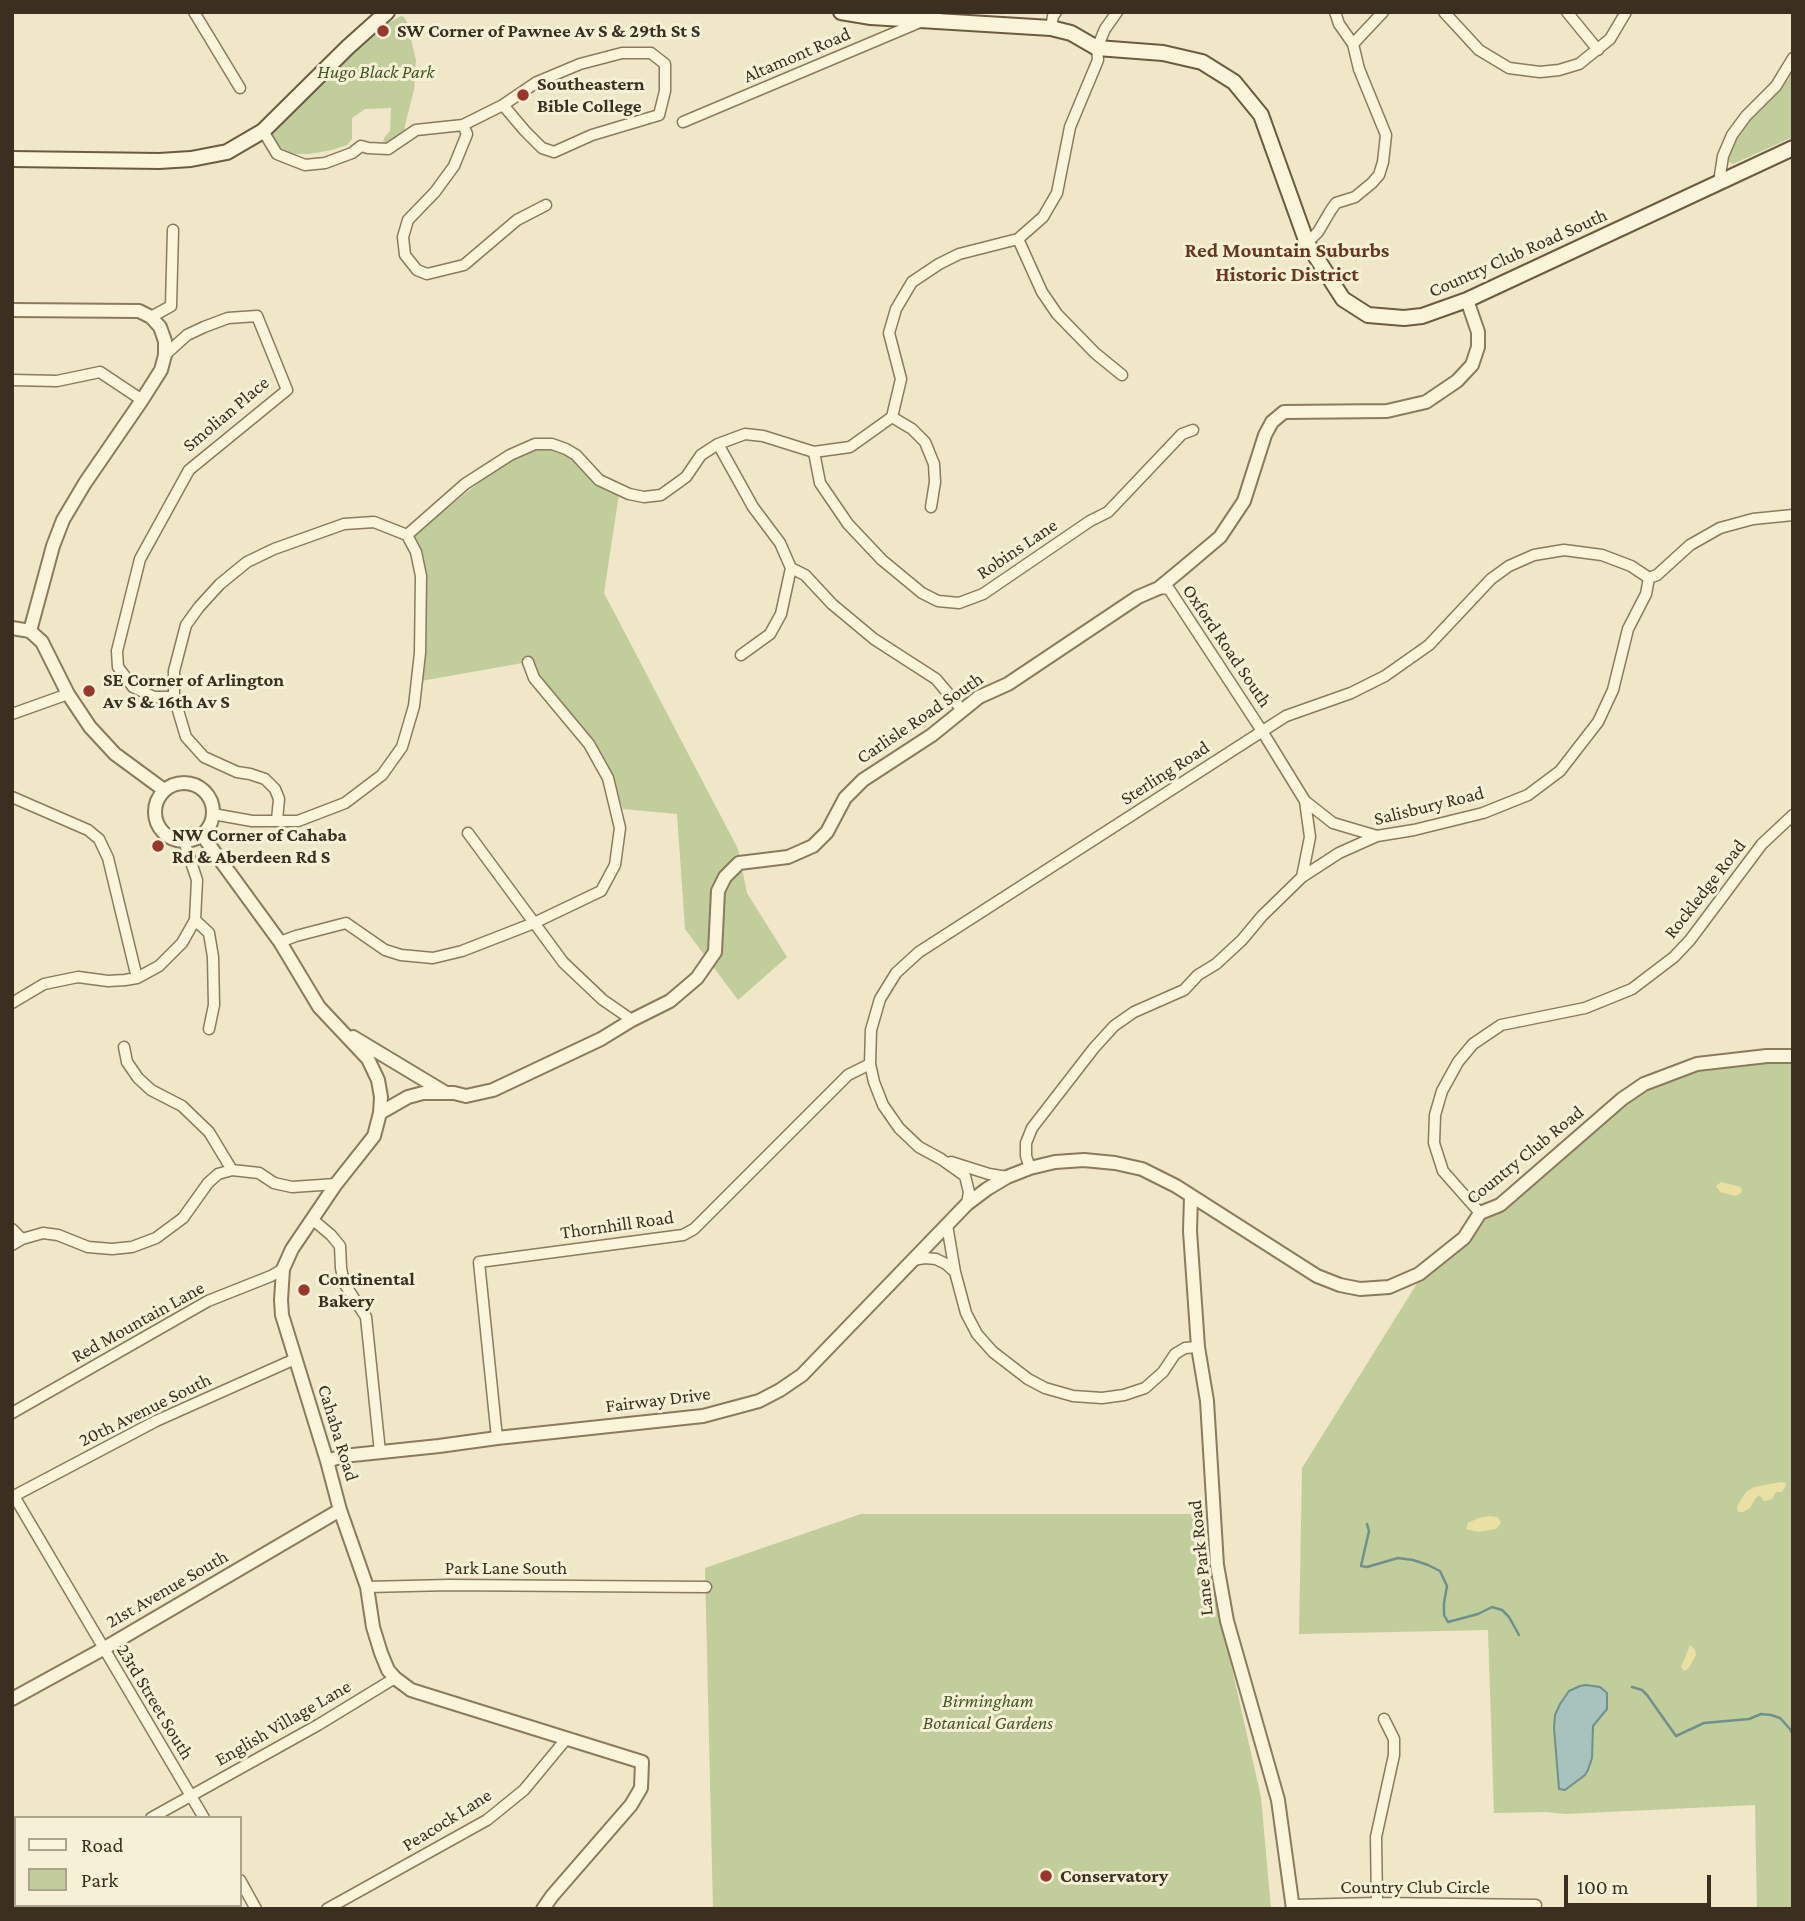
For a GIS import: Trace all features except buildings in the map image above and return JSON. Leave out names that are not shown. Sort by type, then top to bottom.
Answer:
[{"type":"main road","points":[[12,159],[159,161],[191,159],[227,152],[263,131],[386,12]]},
{"type":"main road","points":[[841,12],[871,17],[931,16],[1051,28],[1071,33],[1097,48]]},
{"type":"main road","name":"Country Club Road South","points":[[1097,48],[1163,53],[1202,62],[1234,82],[1261,114],[1307,243],[1343,299],[1368,315],[1404,318],[1422,316],[1466,300],[1793,148]]},
{"type":"street","points":[[194,12],[240,88]]},
{"type":"street","points":[[1051,28],[1056,12]]},
{"type":"street","points":[[407,535],[465,484],[510,455],[535,444],[552,444],[566,449],[576,455],[599,480],[629,495],[644,497],[661,495],[686,477],[701,455],[718,444],[745,434],[763,436],[814,452],[850,447],[892,417],[901,379],[889,333],[897,309],[912,282],[959,254],[1018,239],[1043,217],[1057,193],[1070,128],[1098,60],[1097,48],[1105,29],[1117,12]]},
{"type":"street","points":[[1307,243],[1318,232],[1336,203],[1355,197],[1372,183],[1383,162],[1386,135],[1359,69],[1353,44],[1339,24],[1335,12]]},
{"type":"street","points":[[1353,44],[1383,12]]},
{"type":"street","points":[[1444,12],[1479,50],[1509,68],[1540,72],[1579,64],[1610,39],[1626,12]]},
{"type":"street","points":[[1567,12],[1598,50]]},
{"type":"street","name":"Altamont Road","points":[[683,122],[931,16]]},
{"type":"street","points":[[263,131],[277,154],[305,165],[325,163],[352,153],[361,146],[388,149],[416,130],[465,130],[503,104],[537,82],[590,61],[622,53],[651,53],[665,64],[665,91],[659,115],[592,135],[554,152],[542,148],[503,104]]},
{"type":"street","points":[[1719,182],[1723,156],[1732,135],[1746,116],[1776,86],[1793,58]]},
{"type":"street","points":[[465,130],[454,166],[435,192],[408,220],[403,237],[404,256],[417,270],[427,275],[464,265],[517,220],[546,205]]},
{"type":"street","points":[[151,317],[171,306],[173,230]]},
{"type":"street","points":[[1018,239],[1042,292],[1057,314],[1095,353],[1122,375]]},
{"type":"street","name":"Carlisle Road South","points":[[380,1113],[408,1097],[423,1093],[446,1093],[466,1097],[493,1090],[601,1039],[670,1001],[697,978],[715,952],[718,891],[725,877],[739,863],[788,857],[813,846],[827,832],[845,798],[863,780],[932,735],[979,697],[1008,684],[1138,597],[1159,588],[1220,537],[1244,501],[1265,435],[1272,422],[1284,412],[1387,411],[1426,402],[1457,381],[1472,365],[1478,347],[1478,332],[1466,300]]},
{"type":"street","points":[[12,310],[139,311],[151,317],[160,327],[165,341],[165,355]]},
{"type":"street","name":"Smolian Place","points":[[30,631],[52,546],[62,520],[161,370],[165,355],[187,335],[204,327],[228,318],[257,316],[286,390],[188,470],[140,559],[117,651],[118,667],[133,687],[154,697],[174,697]]},
{"type":"street","points":[[12,380],[57,381],[100,372],[142,400]]},
{"type":"street","points":[[892,417],[912,429],[925,442],[934,464],[935,482],[931,507]]},
{"type":"street","name":"Robins Lane","points":[[814,452],[820,483],[848,524],[882,560],[922,593],[938,601],[959,603],[983,594],[1090,521],[1108,512],[1182,434],[1194,430]]},
{"type":"street","points":[[718,444],[753,507],[780,543],[791,568],[781,614],[770,634],[741,655]]},
{"type":"street","points":[[1649,578],[1657,575],[1690,545],[1720,528],[1753,519],[1793,515]]},
{"type":"street","points":[[213,814],[252,821],[298,821],[345,803],[382,775],[402,747],[414,706],[420,653],[421,576],[416,552],[407,535],[374,522],[344,524],[274,549],[247,562],[220,584],[186,625],[174,671],[174,697],[186,737],[204,757],[237,772],[265,779],[275,789],[279,799],[277,820]]},
{"type":"street","name":"Sterling Road","points":[[967,1204],[969,1192],[965,1176],[919,1147],[899,1128],[883,1105],[870,1064],[871,1030],[880,999],[896,974],[919,952],[1286,716],[1352,693],[1385,676],[1429,645],[1491,579],[1509,566],[1534,555],[1564,550],[1602,555],[1631,566],[1649,578]]},
{"type":"street","points":[[791,568],[805,575],[832,604],[874,639],[936,679],[962,710]]},
{"type":"street","name":"Salisbury Road","points":[[1030,1168],[1026,1143],[1032,1128],[1114,1026],[1134,1012],[1184,990],[1198,975],[1216,964],[1242,940],[1302,877],[1339,853],[1377,836],[1483,813],[1528,795],[1560,771],[1598,722],[1613,690],[1628,629],[1646,594],[1649,578]]},
{"type":"street","name":"Oxford Road South","points":[[1159,588],[1169,589],[1262,731]]},
{"type":"street","points":[[12,628],[30,631],[41,642],[68,694],[90,727],[115,754],[164,790]]},
{"type":"street","points":[[280,942],[346,923],[385,950],[401,955],[432,958],[462,951],[534,923],[601,891],[615,865],[620,828],[608,778],[589,744],[534,678],[528,662]]},
{"type":"street","points":[[12,714],[68,694]]},
{"type":"street","points":[[1262,731],[1305,801],[1333,823],[1377,836]]},
{"type":"street","points":[[180,783],[199,787],[208,795],[213,814],[211,823],[202,835],[184,841],[164,834],[156,823],[155,816],[156,804],[164,790],[180,783]]},
{"type":"street","points":[[12,797],[88,830],[99,839],[108,858],[137,978]]},
{"type":"street","points":[[1302,877],[1310,837],[1305,801]]},
{"type":"street","name":"Rockledge Road","points":[[1480,1213],[1443,1171],[1434,1143],[1435,1115],[1441,1091],[1458,1062],[1474,1044],[1501,1025],[1585,1008],[1632,989],[1674,957],[1690,940],[1762,844],[1793,815]]},
{"type":"street","points":[[468,833],[563,962],[603,1000],[632,1020]]},
{"type":"street","name":"Cahaba Road","points":[[202,835],[280,942],[319,1007],[368,1059],[381,1097],[374,1136],[336,1184],[292,1249],[283,1269],[281,1284],[282,1315],[340,1510],[367,1587],[373,1627],[381,1653],[388,1670],[395,1678]]},
{"type":"street","points":[[12,1003],[44,984],[78,977],[108,981],[137,978],[159,966],[182,943],[195,920],[197,880],[184,841]]},
{"type":"street","points":[[195,920],[209,933],[214,1005],[209,1029]]},
{"type":"street","points":[[338,1028],[446,1093]]},
{"type":"street","points":[[124,1047],[127,1062],[138,1078],[151,1090],[182,1106],[209,1132],[232,1170]]},
{"type":"street","name":"Country Club Road","points":[[1030,1168],[1055,1162],[1084,1160],[1142,1169],[1176,1186],[1317,1276],[1360,1289],[1389,1287],[1419,1274],[1464,1238],[1480,1213],[1500,1205],[1622,1099],[1644,1084],[1697,1063],[1793,1056]]},
{"type":"street","name":"Thornhill Road","points":[[497,1438],[480,1262],[682,1235],[694,1229],[848,1075],[870,1064]]},
{"type":"street","name":"Sterling Road","points":[[941,1159],[1007,1177]]},
{"type":"street","name":"Fairway Drive","points":[[327,1461],[343,1456],[703,1416],[759,1401],[802,1375],[967,1204],[987,1188],[1030,1168]]},
{"type":"street","points":[[12,1229],[17,1242],[43,1233],[88,1247],[132,1247],[156,1238],[183,1218],[208,1182],[219,1174],[232,1170],[259,1173],[274,1183],[292,1187],[336,1184]]},
{"type":"street","name":"Lane Park Road","points":[[1191,1196],[1190,1231],[1199,1347],[1207,1401],[1217,1565],[1227,1621],[1278,1800],[1293,1907]]},
{"type":"street","points":[[312,1219],[340,1246],[344,1283],[366,1317],[380,1452]]},
{"type":"street","points":[[947,1225],[966,1313],[977,1334],[993,1352],[1028,1380],[1045,1388],[1083,1397],[1124,1395],[1145,1388],[1163,1371],[1175,1353],[1185,1348],[1199,1347]]},
{"type":"street","points":[[913,1260],[936,1259],[955,1272]]},
{"type":"street","name":"Red Mountain Lane","points":[[12,1413],[208,1301],[283,1269]]},
{"type":"street","name":"20th Avenue South","points":[[13,1496],[156,1421],[295,1359]]},
{"type":"street","name":"23rd Street South","points":[[13,1496],[203,1816]]},
{"type":"street","name":"21st Avenue South","points":[[12,1699],[103,1649],[340,1510]]},
{"type":"street","name":"Park Lane South","points":[[367,1587],[706,1587]]},
{"type":"street","points":[[395,1678],[411,1690],[642,1762],[641,1788],[631,1805],[543,1909]]},
{"type":"street","name":"English Village Lane","points":[[154,1816],[318,1725],[395,1678]]},
{"type":"street","points":[[1377,1903],[1376,1837],[1394,1755],[1394,1739],[1384,1719]]},
{"type":"street","name":"Peacock Lane","points":[[327,1909],[487,1820],[524,1790],[567,1738]]},
{"type":"street","points":[[242,1884],[256,1909]]},
{"type":"street","name":"Country Club Circle","points":[[1293,1907],[1377,1903],[1536,1905]]},
{"type":"green space","name":"Hugo Black Park","points":[[401,16],[407,22],[416,60],[414,90],[404,134],[383,144],[390,131],[391,108],[365,109],[352,118],[352,139],[347,145],[309,154],[279,151],[268,130],[360,39]]},
{"type":"green space","points":[[1793,66],[1793,137],[1733,164],[1729,162],[1730,142]]},
{"type":"green space","points":[[538,448],[558,449],[574,457],[593,482],[619,494],[604,593],[738,849],[747,893],[787,957],[738,1000],[685,929],[677,814],[623,809],[609,771],[528,662],[421,681],[427,575],[414,534],[514,455]]},
{"type":"green space","points":[[1767,1060],[1793,1061],[1793,1909],[1757,1909],[1755,1805],[1565,1814],[1494,1813],[1488,1630],[1299,1634],[1302,1468],[1421,1277],[1482,1216],[1646,1088],[1698,1068]]},
{"type":"green space","name":"Birmingham Botanical Gardens","points":[[861,1514],[1197,1514],[1261,1797],[1271,1909],[713,1909],[705,1568]]},
{"type":"sand","points":[[1721,1182],[1741,1187],[1742,1191],[1735,1196],[1720,1192],[1716,1186]]},
{"type":"sand","points":[[1786,1483],[1785,1488],[1782,1492],[1776,1492],[1772,1499],[1764,1501],[1759,1495],[1750,1508],[1738,1512],[1737,1506],[1746,1492],[1754,1487]]},
{"type":"sand","points":[[1490,1516],[1500,1520],[1501,1523],[1496,1529],[1478,1532],[1466,1529],[1468,1523]]},
{"type":"sand","points":[[1690,1645],[1696,1655],[1689,1668],[1684,1671],[1681,1667]]},
{"type":"water","points":[[1586,1685],[1600,1687],[1607,1693],[1607,1709],[1593,1726],[1592,1758],[1585,1775],[1565,1790],[1559,1789],[1555,1715],[1569,1691]]},
{"type":"waterway","points":[[1367,1524],[1369,1531],[1361,1566],[1367,1567],[1398,1558],[1428,1565],[1440,1571],[1447,1586],[1444,1615],[1448,1622],[1478,1614],[1492,1607],[1502,1610],[1509,1617],[1519,1635]]},
{"type":"waterway","points":[[1632,1687],[1647,1695],[1676,1736],[1704,1723],[1749,1719],[1761,1714],[1780,1718],[1793,1735]]},
{"type":"place","name":"SW Corner of Pawnee Av S & 29th St S","points":[[383,31]]},
{"type":"place","name":"Southeastern Bible College","points":[[523,95]]},
{"type":"place","name":"SE Corner of Arlington Av S & 16th Av S","points":[[89,691]]},
{"type":"place","name":"NW Corner of Cahaba Rd & Aberdeen Rd S","points":[[158,846]]},
{"type":"place","name":"Continental Bakery","points":[[304,1290]]},
{"type":"place","name":"Conservatory","points":[[1046,1876]]},
{"type":"district","name":"Red Mountain Suburbs Historic District","points":[[1287,263]]}]
